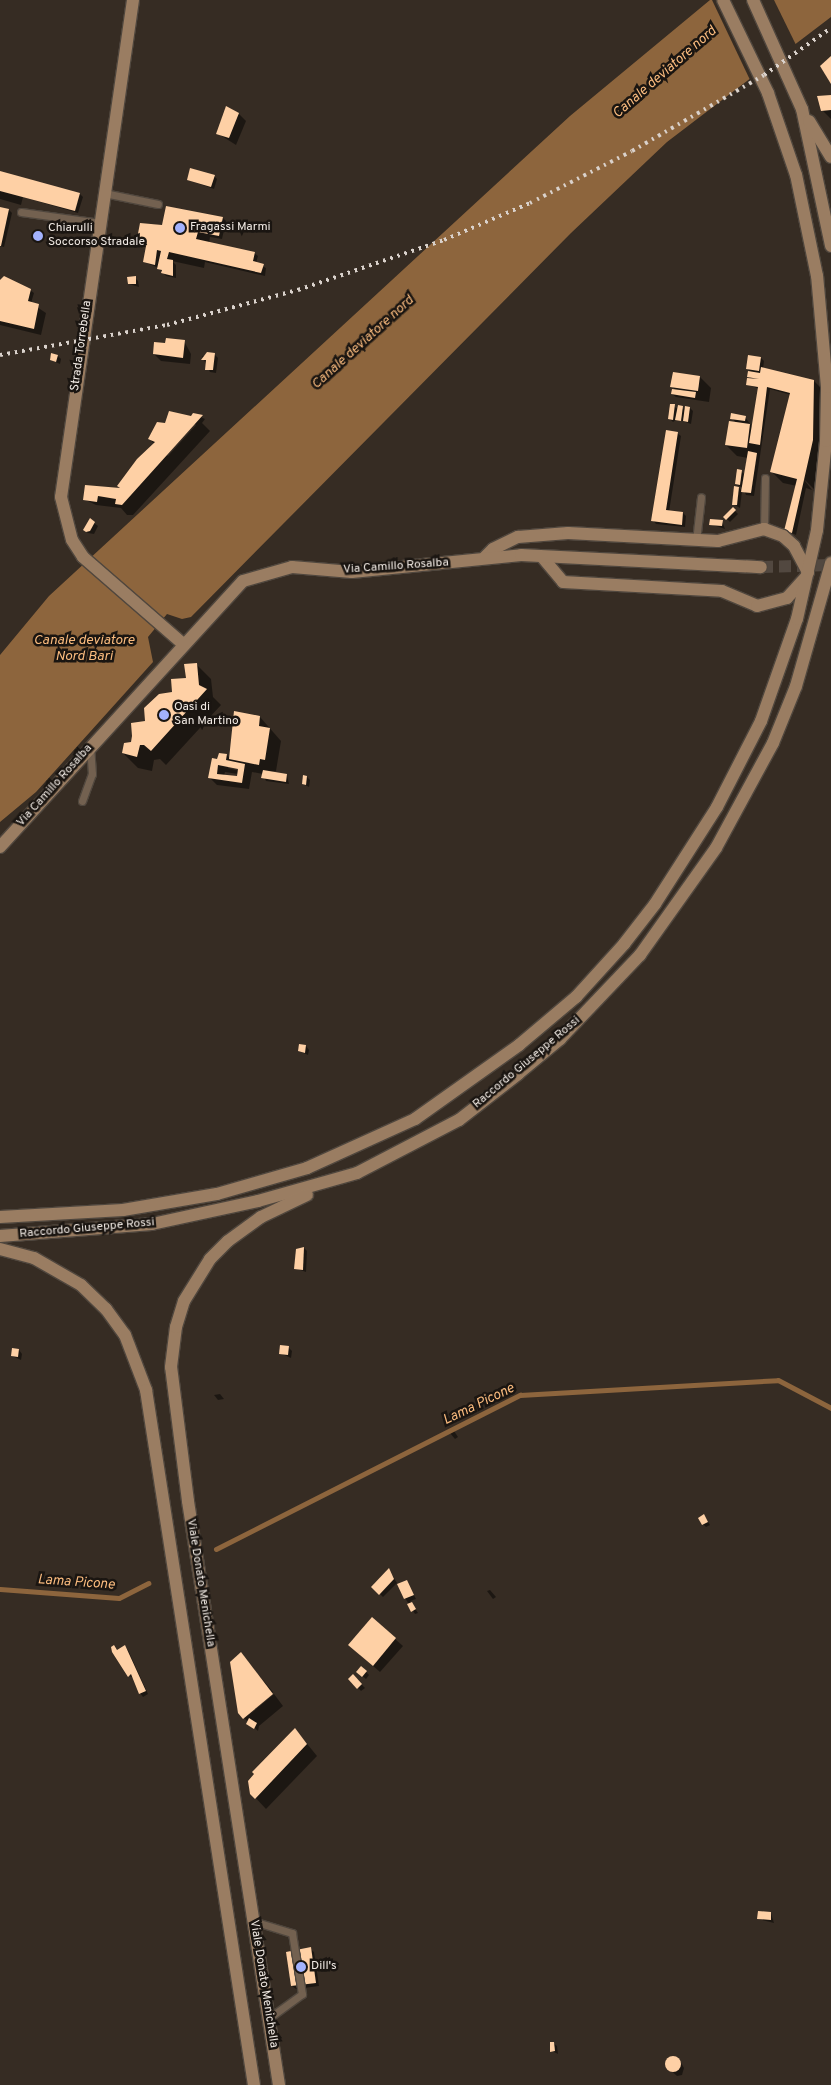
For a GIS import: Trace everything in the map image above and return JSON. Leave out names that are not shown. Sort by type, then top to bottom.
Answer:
[{"type":"main road","name":"Strada Torrebella","points":[[133,0],[61,497],[72,540],[83,557],[184,644]]},
{"type":"main road","points":[[0,1217],[86,1214],[183,1201],[307,1168],[415,1119],[450,1096],[543,1027],[596,976],[665,890],[699,838],[739,766],[780,670],[808,574],[826,441],[823,325],[809,228],[779,120],[724,0]]},
{"type":"main road","points":[[753,0],[802,109],[831,157]]},
{"type":"main road","points":[[802,109],[831,246]]},
{"type":"main road","points":[[485,557],[492,549],[518,538],[568,533],[696,541],[724,540],[764,529],[783,536],[794,546],[808,574]]},
{"type":"main road","name":"Via Camillo Rosalba","points":[[0,846],[243,581],[267,572],[292,567],[352,572],[448,564],[485,557],[761,567]]},
{"type":"main road","points":[[543,558],[563,582],[722,591],[757,606],[767,606],[787,598],[808,574]]},
{"type":"main road","name":"Raccordo Giuseppe Rossi","points":[[0,1236],[152,1224],[258,1201],[357,1173],[396,1155],[459,1120],[475,1108],[560,1039],[648,945],[716,848],[773,742],[796,686],[831,562]]},
{"type":"main road","points":[[560,1039],[596,976],[648,945]]},
{"type":"main road","name":"Viale Donato Menichella","points":[[279,2085],[172,1388],[176,1327],[189,1292],[210,1259],[261,1217],[357,1173]]},
{"type":"main road","name":"Viale Donato Menichella","points":[[0,1249],[49,1265],[81,1285],[106,1309],[125,1335],[146,1390],[254,2085]]},
{"type":"lane","points":[[104,193],[158,204]]},
{"type":"lane","points":[[21,212],[100,223]]},
{"type":"lane","points":[[764,478],[764,529]]},
{"type":"lane","points":[[696,541],[701,497]]},
{"type":"lane","points":[[82,801],[92,774],[90,747]]},
{"type":"lane","points":[[253,1918],[292,1933],[302,1994],[269,2018]]},
{"type":"water","name":"Canale deviatore Nord Bari","points":[[710,0],[831,0],[831,17],[667,142],[571,233],[191,617],[182,619],[167,614],[148,637],[153,662],[36,792],[0,822],[0,655],[49,596],[570,116]]},
{"type":"pier","points":[[712,0],[774,0],[797,47],[751,82]]},
{"type":"building","points":[[831,56],[831,84],[820,66]]},
{"type":"building","points":[[831,95],[831,110],[821,111],[817,96]]},
{"type":"building","points":[[226,106],[239,113],[229,138],[216,134]]},
{"type":"building","points":[[190,168],[215,175],[211,187],[187,180]]},
{"type":"building","points":[[0,171],[80,193],[75,211],[0,191]]},
{"type":"building","points":[[166,206],[223,217],[219,236],[198,232],[196,239],[255,252],[253,261],[264,264],[261,273],[169,252],[167,259],[173,260],[173,276],[161,273],[162,270],[157,269],[161,251],[157,250],[155,265],[143,262],[146,246],[136,244],[140,223],[162,225]]},
{"type":"building","points":[[0,207],[9,209],[1,246],[0,246]]},
{"type":"building","points":[[4,276],[31,289],[28,301],[39,304],[34,329],[0,321],[0,280]]},
{"type":"building","points":[[136,276],[136,284],[128,284],[127,277]]},
{"type":"building","points":[[166,338],[185,340],[183,358],[153,354],[154,342],[165,343]]},
{"type":"building","points":[[207,352],[215,353],[213,370],[205,370],[206,360],[201,360]]},
{"type":"building","points":[[51,353],[58,355],[56,362],[50,360]]},
{"type":"building","points":[[748,355],[761,357],[759,371],[746,369]]},
{"type":"building","points":[[761,367],[814,380],[813,440],[792,533],[784,531],[797,479],[770,472],[790,393],[767,387],[760,445],[749,443],[758,387],[746,385],[747,378],[759,379],[747,377],[748,371],[760,373]]},
{"type":"building","points":[[673,372],[700,376],[698,391],[670,387]]},
{"type":"building","points":[[672,389],[696,392],[695,398],[671,394]]},
{"type":"building","points":[[670,404],[675,404],[673,420],[668,419]]},
{"type":"building","points":[[678,405],[683,406],[681,421],[675,420]]},
{"type":"building","points":[[685,406],[690,407],[688,422],[683,421]]},
{"type":"building","points":[[169,411],[191,416],[193,413],[203,415],[122,505],[115,504],[116,499],[98,496],[97,502],[83,500],[85,485],[120,488],[117,486],[137,459],[155,442],[148,439],[157,422],[165,423]]},
{"type":"building","points":[[731,413],[746,416],[745,421],[730,419]]},
{"type":"building","points":[[729,421],[750,424],[747,448],[725,445]]},
{"type":"building","points":[[666,430],[678,432],[666,510],[683,512],[682,525],[651,521]]},
{"type":"building","points":[[748,451],[757,453],[751,493],[741,492]]},
{"type":"building","points":[[737,469],[742,470],[740,485],[735,484]]},
{"type":"building","points":[[734,486],[739,487],[737,505],[732,505]]},
{"type":"building","points":[[733,507],[736,510],[726,520],[723,517]]},
{"type":"building","points":[[90,518],[95,522],[90,531],[86,532],[83,530]]},
{"type":"building","points":[[710,519],[723,520],[722,526],[709,525]]},
{"type":"building","name":"Oasi di San Martino","points":[[197,663],[199,685],[207,689],[151,751],[144,745],[140,745],[137,757],[122,753],[124,743],[131,742],[131,723],[145,721],[144,708],[159,694],[172,692],[171,679],[186,678],[184,664]]},
{"type":"building","points":[[234,711],[260,716],[259,726],[270,728],[265,760],[260,759],[259,765],[229,759]]},
{"type":"building","points":[[219,753],[227,754],[226,760],[245,764],[242,783],[208,778],[212,758],[217,759]],"holes":[[[218,765],[238,769],[237,776],[217,774]]]},
{"type":"building","points":[[263,770],[287,774],[286,782],[261,778]]},
{"type":"building","points":[[303,775],[307,776],[306,785],[302,784]]},
{"type":"building","points":[[299,1044],[306,1045],[305,1053],[298,1051]]},
{"type":"building","points":[[304,1247],[303,1270],[294,1269],[296,1249]]},
{"type":"building","points":[[280,1345],[289,1346],[288,1355],[279,1354]]},
{"type":"building","points":[[12,1348],[19,1349],[18,1357],[11,1356]]},
{"type":"building","points":[[704,1514],[708,1522],[702,1525],[698,1518]]},
{"type":"building","points":[[389,1568],[394,1579],[379,1595],[371,1587]]},
{"type":"building","points":[[407,1580],[414,1595],[404,1599],[397,1584]]},
{"type":"building","points":[[412,1602],[416,1609],[411,1612],[407,1604]]},
{"type":"building","points":[[372,1617],[396,1638],[373,1666],[348,1645]]},
{"type":"building","points":[[114,1645],[117,1650],[125,1645],[146,1691],[139,1694],[131,1674],[128,1677],[112,1652],[111,1647]]},
{"type":"building","points":[[241,1652],[273,1694],[243,1719],[238,1713],[230,1662]]},
{"type":"building","points":[[361,1666],[367,1671],[362,1677],[356,1672]]},
{"type":"building","points":[[353,1674],[362,1684],[357,1689],[348,1679]]},
{"type":"building","points":[[249,1718],[257,1723],[254,1729],[246,1724]]},
{"type":"building","points":[[295,1728],[307,1744],[255,1799],[250,1794],[248,1781],[254,1774],[252,1772]]},
{"type":"building","points":[[758,1911],[771,1912],[771,1920],[757,1919]]},
{"type":"building","name":"Dill's","points":[[311,1947],[316,1983],[291,1986],[286,1952]]},
{"type":"building","points":[[550,2042],[554,2042],[555,2051],[550,2052]]},
{"type":"building","points":[[670,2056],[676,2056],[681,2061],[679,2070],[670,2072],[665,2067],[665,2061]]},
{"type":"waterway","name":"Lama Picone","points":[[216,1549],[520,1395],[778,1380],[831,1408]]},
{"type":"waterway","name":"Lama Picone","points":[[0,1589],[119,1598],[148,1583]]},
{"type":"tunnel","points":[[761,567],[831,565]]},
{"type":"railway","points":[[0,355],[167,325],[298,290],[444,240],[530,203],[632,151],[764,75],[831,28]]},
{"type":"place","name":"Fragassi Marmi","points":[[180,228]]},
{"type":"place","name":"Chiarulli Soccorso Stradale","points":[[38,236]]},
{"type":"place","name":"Oasi di San Martino","points":[[164,715]]},
{"type":"place","name":"Dill's","points":[[301,1967]]},
{"type":"water label","name":"Canale deviatore nord","points":[[665,73]]},
{"type":"water label","name":"Canale deviatore nord","points":[[363,343]]}]
